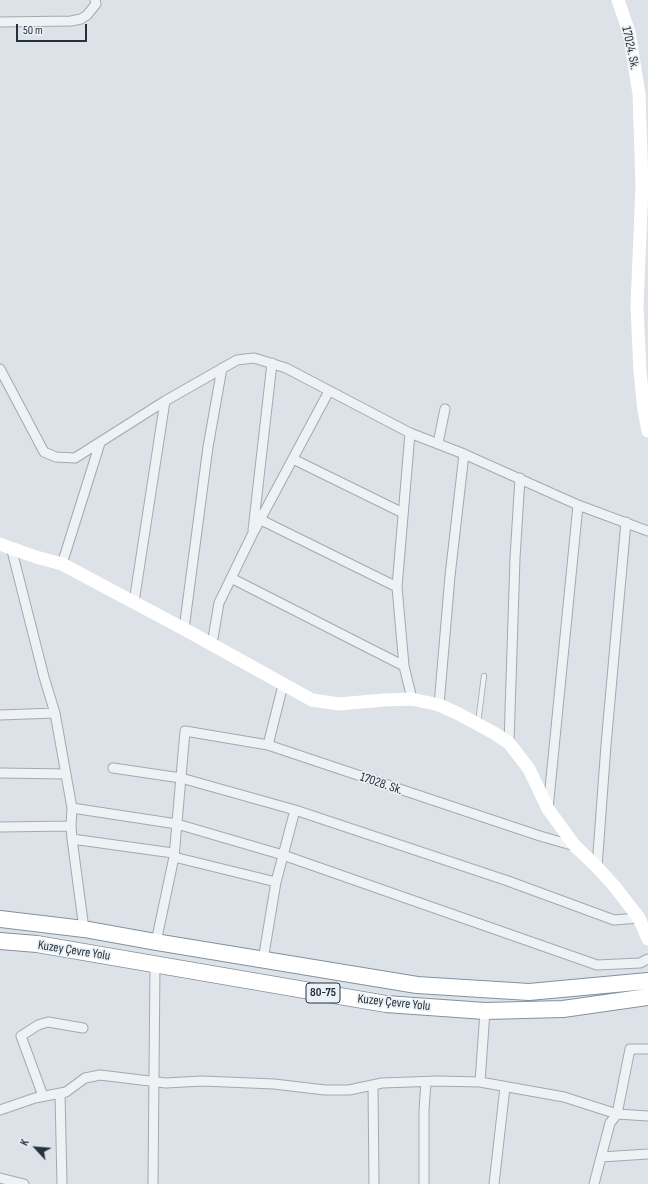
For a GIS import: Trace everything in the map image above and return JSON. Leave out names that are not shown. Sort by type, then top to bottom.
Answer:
[{"type":"highway","name":"Kuzey Çevre Yolu","points":[[0,919],[84,930],[417,985],[529,992],[648,981]]},
{"type":"highway","name":"Kuzey Çevre Yolu","points":[[0,941],[38,944],[386,1004],[485,1011],[563,1009],[648,997]]},
{"type":"street","points":[[0,22],[71,21],[81,19],[87,15],[96,4],[95,0]]},
{"type":"street","name":"17024. Sk.","points":[[618,0],[629,32],[639,94],[642,186],[637,306],[641,379],[648,431]]},
{"type":"street","points":[[0,369],[44,452],[56,457],[75,458],[165,401],[222,368],[237,360],[254,358],[286,368],[410,433],[464,454],[578,505],[648,531]]},
{"type":"street","points":[[252,535],[272,363]]},
{"type":"street","points":[[184,629],[208,447],[222,368]]},
{"type":"street","points":[[212,644],[219,603],[252,535],[329,391]]},
{"type":"street","points":[[134,602],[165,401]]},
{"type":"street","points":[[438,443],[445,409]]},
{"type":"street","points":[[410,433],[397,587],[404,666],[412,699]]},
{"type":"street","points":[[62,564],[100,443]]},
{"type":"street","points":[[439,705],[450,576],[464,454]]},
{"type":"street","points":[[293,459],[403,512]]},
{"type":"street","points":[[509,743],[515,558],[520,478]]},
{"type":"street","points":[[548,809],[578,505]]},
{"type":"street","points":[[261,520],[397,587]]},
{"type":"street","points":[[597,867],[606,745],[626,522]]},
{"type":"street","points":[[6,546],[62,564],[212,644],[312,700],[339,704],[412,699],[439,705],[494,733],[509,743],[529,769],[548,809],[575,846],[615,887],[639,918],[648,939]]},
{"type":"street","points":[[6,546],[55,713],[72,808],[72,839],[84,930]]},
{"type":"street","points":[[231,578],[404,666]]},
{"type":"street","points":[[268,745],[283,685]]},
{"type":"street","points":[[0,715],[55,713]]},
{"type":"street","name":"17028. Sk.","points":[[181,778],[185,731],[268,745],[540,836],[575,846]]},
{"type":"street","points":[[113,768],[181,778],[295,810],[508,881],[614,920],[639,918]]},
{"type":"street","points":[[0,773],[66,774]]},
{"type":"street","points":[[156,942],[173,855],[181,778]]},
{"type":"street","points":[[72,808],[177,824],[283,855],[597,965],[640,963],[648,959]]},
{"type":"street","points":[[263,960],[276,882],[295,810]]},
{"type":"street","points":[[0,828],[71,826]]},
{"type":"street","points":[[72,839],[173,855],[276,882]]},
{"type":"street","points":[[153,1184],[155,964]]},
{"type":"street","points":[[480,1082],[485,1011]]},
{"type":"street","points":[[43,1096],[21,1036],[38,1025],[48,1022],[84,1028]]},
{"type":"street","points":[[594,1184],[610,1123],[617,1114],[630,1049],[648,1049]]},
{"type":"street","points":[[0,1110],[43,1096],[66,1092],[85,1078],[100,1075],[166,1083],[202,1081],[274,1084],[325,1090],[349,1090],[382,1083],[438,1081],[480,1082],[564,1097],[617,1114],[648,1116]]},
{"type":"street","points":[[424,1184],[424,1110],[426,1082]]},
{"type":"street","points":[[373,1085],[374,1184]]},
{"type":"street","points":[[494,1184],[505,1087]]},
{"type":"street","points":[[60,1093],[62,1184]]},
{"type":"street","points":[[601,1157],[648,1154]]},
{"type":"street","points":[[0,1178],[24,1184]]},
{"type":"lane","points":[[477,724],[484,676]]}]
